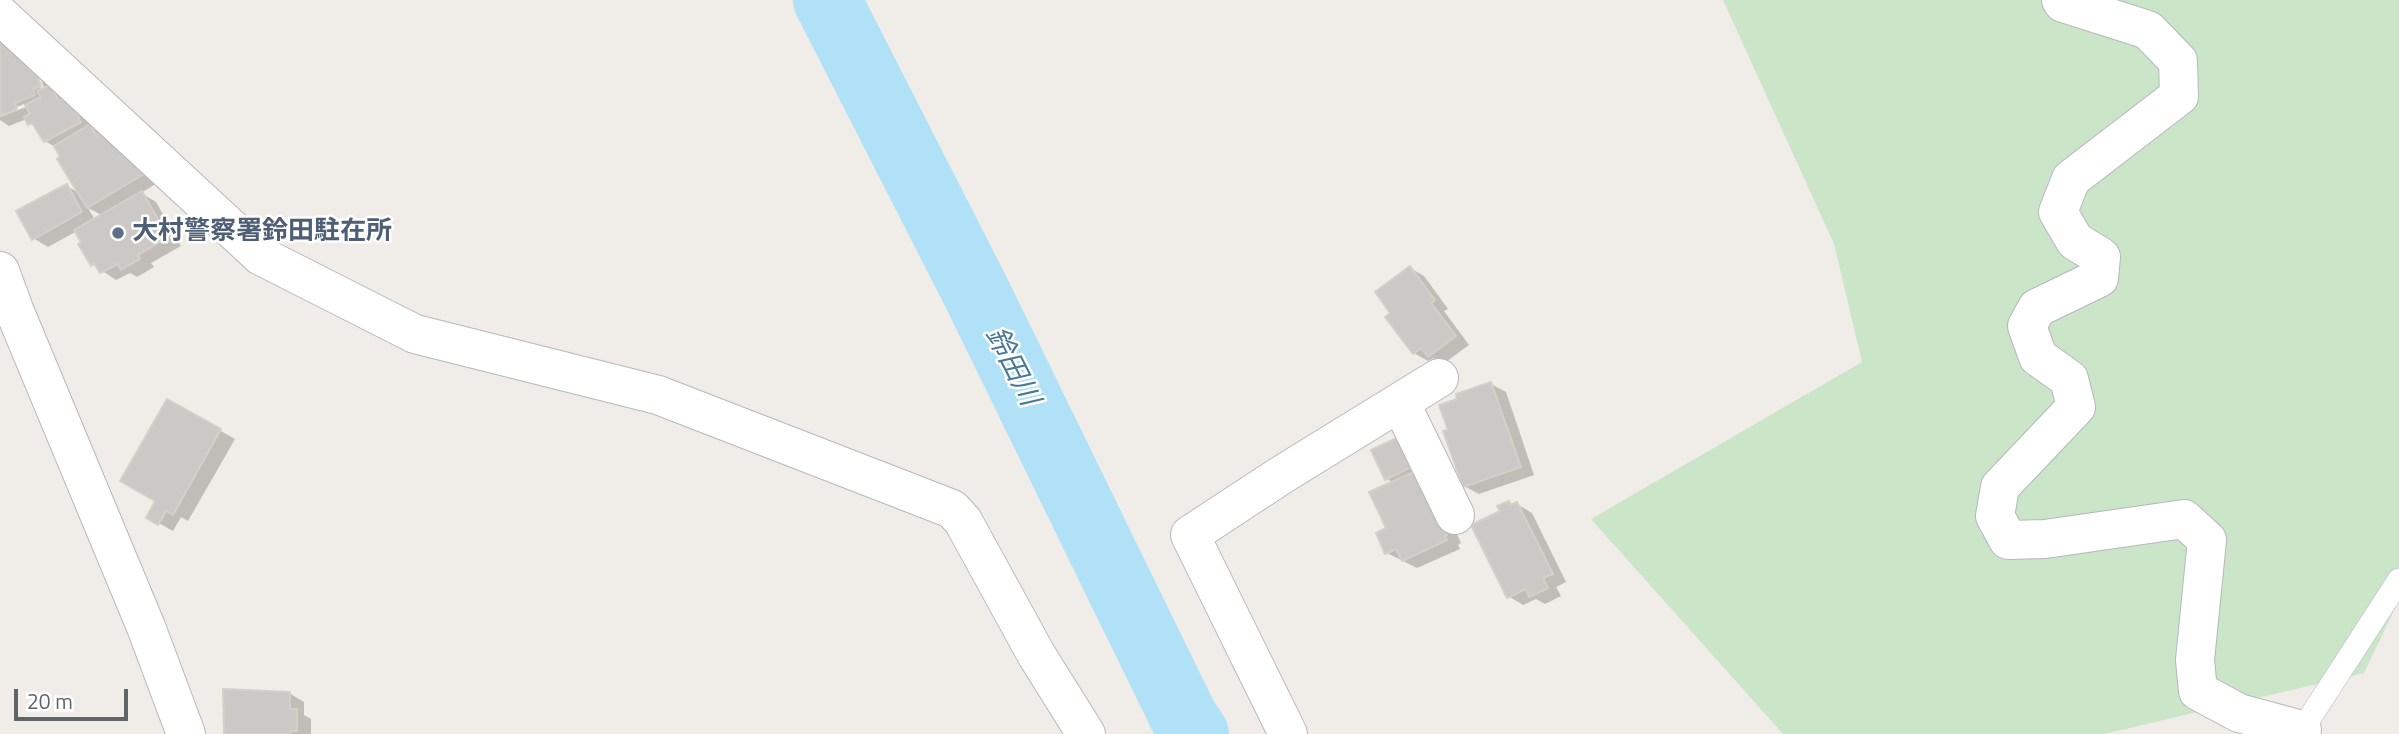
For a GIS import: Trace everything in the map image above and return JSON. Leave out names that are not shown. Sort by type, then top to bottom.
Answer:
[{"type":"street","points":[[2061,0],[2063,3],[2148,30],[2178,61],[2179,96],[2071,178],[2059,212],[2075,241],[2101,257],[2099,278],[2037,308],[2027,326],[2038,357],[2069,379],[2076,407],[2000,487],[1995,516],[2008,540],[2045,539],[2184,519],[2207,540],[2195,660],[2198,691],[2239,713],[2300,732]]},
{"type":"street","points":[[0,15],[261,256],[415,334],[658,395],[952,509],[963,522],[1036,654],[1086,734]]},
{"type":"street","points":[[0,271],[8,324],[146,627],[186,734]]},
{"type":"street","points":[[1288,734],[1190,535],[1439,378]]},
{"type":"street","points":[[1400,402],[1455,514]]},
{"type":"lane","points":[[2300,732],[2399,580]]},
{"type":"green space","points":[[1723,0],[2399,0],[2399,600],[2364,673],[2104,734],[1783,734],[1591,519],[1862,362],[1834,244]]},
{"type":"building","points":[[6,39],[11,53],[18,51],[30,70],[34,68],[41,86],[33,89],[35,95],[15,103],[17,109],[0,116],[0,42]]},
{"type":"building","points":[[50,85],[59,101],[67,96],[81,122],[44,142],[32,123],[28,125],[24,117],[30,114],[25,105],[41,97],[37,91]]},
{"type":"building","points":[[90,124],[96,135],[102,131],[144,174],[87,208],[57,159],[60,157],[54,146]]},
{"type":"building","points":[[67,184],[82,212],[32,240],[16,211]]},
{"type":"building","points":[[142,191],[168,237],[138,255],[140,259],[121,270],[118,264],[100,273],[94,263],[91,266],[78,244],[81,242],[74,230]]},
{"type":"building","points":[[1410,266],[1435,300],[1431,303],[1456,336],[1428,357],[1421,348],[1413,354],[1385,317],[1390,313],[1375,292]]},
{"type":"building","points":[[1491,382],[1521,467],[1463,487],[1443,431],[1448,430],[1439,405],[1457,399],[1456,394]]},
{"type":"building","points":[[167,399],[221,429],[173,515],[166,511],[158,525],[146,518],[155,501],[120,481]]},
{"type":"building","points":[[1399,437],[1413,466],[1385,480],[1371,450]]},
{"type":"building","points":[[1414,472],[1421,479],[1447,540],[1402,561],[1396,549],[1385,554],[1376,533],[1386,528],[1369,492]]},
{"type":"building","points":[[1509,501],[1511,505],[1517,502],[1553,574],[1543,578],[1548,588],[1529,597],[1526,589],[1507,598],[1471,525],[1500,511],[1497,506]]},
{"type":"building","points":[[223,689],[290,692],[290,709],[297,709],[297,731],[291,731],[291,734],[224,734]]},
{"type":"waterway","name":"鈴田川","points":[[827,0],[977,294],[1184,718],[1195,734]]},
{"type":"place","name":"大村警察署鈴田駐在所","points":[[118,233]]}]
